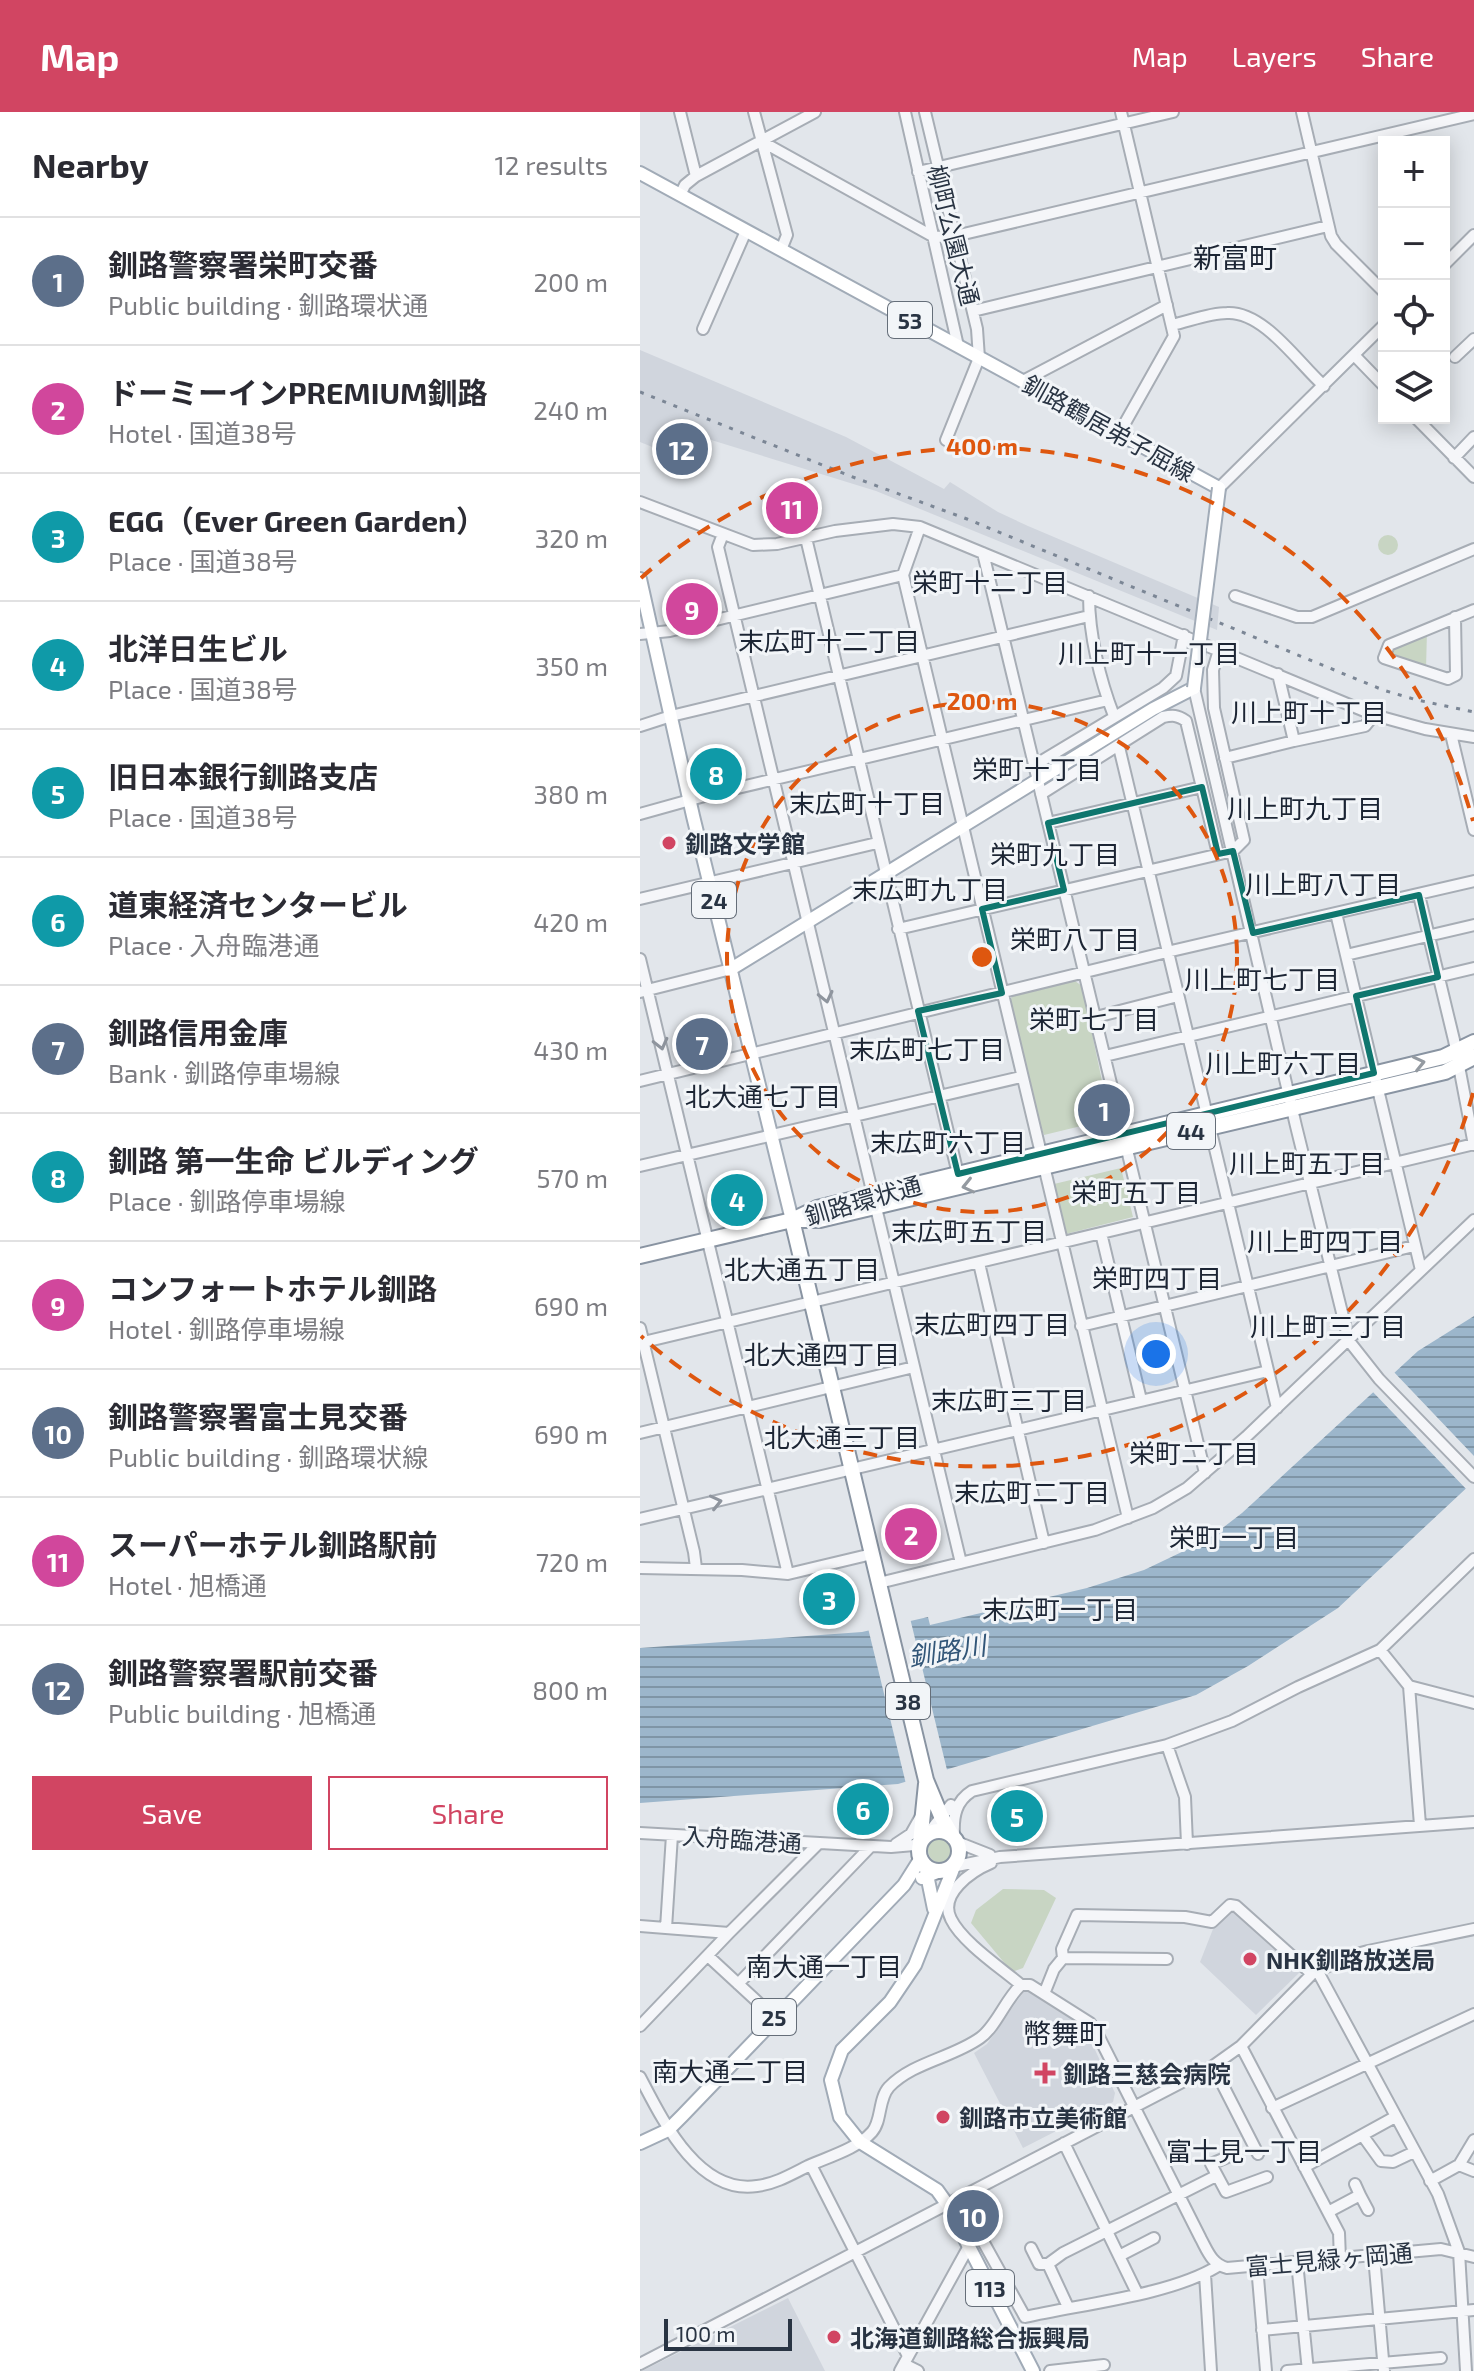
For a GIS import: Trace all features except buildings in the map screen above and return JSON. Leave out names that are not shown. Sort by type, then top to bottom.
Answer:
[{"type":"highway","name":"釧路環状通","points":[[1457,1060],[1474,1042]]},
{"type":"highway","name":"釧路環状通","points":[[875,1201],[1474,1057]]},
{"type":"highway","name":"釧路環状通","points":[[640,1256],[792,1220],[820,1220],[958,1174],[1042,1161]]},
{"type":"highway","name":"38","points":[[792,1220],[926,1780],[932,1857]]},
{"type":"highway","name":"38","points":[[928,1801],[951,1808],[955,1839],[932,1857]]},
{"type":"highway","points":[[932,1857],[937,1831],[955,1839]]},
{"type":"main road","name":"釧路鶴居弟子屈線","points":[[640,173],[1219,488],[1194,688]]},
{"type":"main road","name":"24","points":[[640,579],[646,633],[671,716],[792,1220]]},
{"type":"main road","points":[[731,969],[1153,709],[1194,688]]},
{"type":"main road","name":"25","points":[[904,1885],[932,1857]]},
{"type":"main road","name":"25","points":[[640,2143],[668,2130],[932,1857]]},
{"type":"main road","name":"113","points":[[932,1857],[934,1916]]},
{"type":"main road","name":"113","points":[[932,1857],[934,1916],[915,1965],[890,2002],[852,2037],[835,2064],[831,2080],[834,2100],[840,2117],[860,2142],[937,2190],[1033,2371]]},
{"type":"street","points":[[680,112],[696,176]]},
{"type":"street","points":[[754,112],[787,235],[781,250]]},
{"type":"street","points":[[680,195],[685,185],[696,176],[815,112]]},
{"type":"street","name":"柳町公園大通","points":[[905,112],[958,346]]},
{"type":"street","name":"柳町公園大通","points":[[925,112],[977,329],[979,358]]},
{"type":"street","points":[[918,172],[1123,118],[1173,112]]},
{"type":"street","points":[[1302,112],[1328,226],[1336,244],[1378,286]]},
{"type":"street","points":[[1399,136],[1474,114]]},
{"type":"street","points":[[1123,118],[1174,336],[1125,423]]},
{"type":"street","points":[[761,141],[934,237],[955,236],[1311,153],[1378,140]]},
{"type":"street","points":[[973,311],[1328,226]]},
{"type":"street","points":[[703,329],[746,231]]},
{"type":"street","points":[[1450,251],[1474,235]]},
{"type":"street","points":[[1023,381],[1167,305]]},
{"type":"street","points":[[1172,325],[1229,312],[1246,316],[1261,323],[1324,386]]},
{"type":"street","points":[[1219,488],[1378,331]]},
{"type":"street","points":[[1455,357],[1474,339]]},
{"type":"street","points":[[1354,355],[1378,380]]},
{"type":"street","points":[[946,440],[979,358]]},
{"type":"street","points":[[1422,424],[1474,477]]},
{"type":"street","points":[[1454,458],[1474,437]]},
{"type":"street","points":[[640,502],[753,545],[893,524],[920,527],[1374,715],[1399,723],[1474,737]]},
{"type":"street","points":[[920,527],[903,575],[1128,1518]]},
{"type":"street","points":[[723,534],[718,547],[961,1563]]},
{"type":"street","points":[[806,538],[958,1174]]},
{"type":"street","points":[[1235,596],[1297,617],[1312,617],[1474,549]]},
{"type":"street","points":[[983,553],[1205,1473]]},
{"type":"street","points":[[646,633],[670,631],[903,575]]},
{"type":"street","points":[[1089,596],[1089,616],[1114,716]]},
{"type":"street","points":[[1455,617],[1456,675],[1448,679],[1384,658],[1389,645],[1455,617],[1474,610]]},
{"type":"street","points":[[640,726],[1089,616]]},
{"type":"street","points":[[1035,765],[1163,688],[1176,676],[1184,635]]},
{"type":"street","points":[[898,929],[1233,851],[1244,840],[1214,708],[1213,670],[1219,650]]},
{"type":"street","points":[[1278,674],[1294,741]]},
{"type":"street","points":[[1194,688],[1349,1341],[1379,1379],[1474,1477]]},
{"type":"street","points":[[640,814],[1108,700]]},
{"type":"street","points":[[1225,758],[1365,726],[1374,715]]},
{"type":"street","points":[[1041,794],[1163,717],[1179,716],[1186,721],[1218,854]]},
{"type":"street","points":[[1451,734],[1474,830]]},
{"type":"street","points":[[1119,747],[1277,1408]]},
{"type":"street","points":[[1048,823],[1202,787]]},
{"type":"street","points":[[640,899],[877,843]]},
{"type":"street","points":[[640,1081],[918,1011],[1474,881]]},
{"type":"street","points":[[642,1343],[1474,1144],[1419,895]]},
{"type":"street","points":[[1336,913],[1421,1270]]},
{"type":"street","points":[[1346,955],[1474,925]]},
{"type":"street","points":[[640,959],[644,991],[668,1074],[788,1574]]},
{"type":"street","points":[[1105,1056],[1474,968]]},
{"type":"street","points":[[644,991],[731,969]]},
{"type":"street","points":[[1096,1017],[1178,996]]},
{"type":"street","points":[[640,1166],[1021,1077]]},
{"type":"street","points":[[879,1583],[1044,1543],[1153,1508],[1205,1473],[1349,1341],[1474,1220]]},
{"type":"street","points":[[1101,1233],[1141,1400]]},
{"type":"street","points":[[1081,1326],[1414,1246]]},
{"type":"street","points":[[979,1263],[1044,1543]]},
{"type":"street","points":[[640,1328],[696,1568]]},
{"type":"street","points":[[640,1433],[914,1367]]},
{"type":"street","points":[[640,1519],[1268,1371]]},
{"type":"street","points":[[640,1568],[788,1574],[872,1554]]},
{"type":"street","points":[[1474,1559],[1380,1650],[1232,1721],[1167,1745],[972,1791],[951,1808],[932,1857],[1016,1856],[1474,1822]]},
{"type":"street","points":[[1380,1650],[1409,1686],[1420,1825]]},
{"type":"street","points":[[1409,1686],[1474,1703]]},
{"type":"street","points":[[1167,1745],[1185,1797],[1187,1844]]},
{"type":"street","points":[[891,1847],[911,1834],[928,1801]]},
{"type":"street","points":[[951,1808],[955,1839],[982,1854],[1000,1857]]},
{"type":"street","name":"入舟臨港通","points":[[640,1833],[891,1847],[932,1857]]},
{"type":"street","points":[[666,1928],[672,1835]]},
{"type":"street","points":[[640,2026],[818,1844]]},
{"type":"street","points":[[738,1984],[871,1846]]},
{"type":"street","name":"富士見緑ヶ岡通","points":[[1016,1856],[975,1870],[962,1881],[949,1902],[948,1916],[978,1948],[1021,1985],[1030,1985],[1090,2023],[1212,2260],[1218,2266],[1257,2266],[1441,2249],[1474,2257]]},
{"type":"street","points":[[1044,1994],[1054,1969],[1063,1958],[1062,1949],[1077,1915],[1185,1917],[1212,1922],[1230,1905],[1236,1906],[1315,1973],[1438,2194],[1459,2252],[1466,2371]]},
{"type":"street","points":[[640,1926],[729,1933]]},
{"type":"street","points":[[640,2364],[1213,2066],[1241,2046],[1315,1973],[1349,1956],[1474,1929]]},
{"type":"street","points":[[708,1956],[774,2017]]},
{"type":"street","points":[[1063,1958],[1167,1959]]},
{"type":"street","points":[[640,2077],[668,2130],[695,2162],[730,2184],[757,2186],[860,2142],[874,2130],[888,2088],[913,2070],[982,2037],[1010,1995],[1021,1985]]},
{"type":"street","points":[[1272,2108],[1474,2014]]},
{"type":"street","points":[[1241,2046],[1339,2233],[1340,2259]]},
{"type":"street","points":[[1213,2066],[1258,2154]]},
{"type":"street","points":[[1304,2167],[1395,2117]]},
{"type":"street","points":[[1363,2136],[1381,2161],[1393,2162],[1414,2152]]},
{"type":"street","points":[[1430,2181],[1459,2165],[1474,2140]]},
{"type":"street","points":[[1064,2143],[1137,2293]]},
{"type":"street","points":[[1230,2156],[1211,2164],[1226,2192],[1267,2177]]},
{"type":"street","points":[[811,2165],[855,2253],[904,2364],[918,2371]]},
{"type":"street","points":[[1459,2165],[1474,2171]]},
{"type":"street","points":[[1031,2248],[1039,2264],[1048,2264],[1216,2176]]},
{"type":"street","points":[[1355,2184],[1368,2210]]},
{"type":"street","points":[[1328,2212],[1360,2195]]},
{"type":"street","points":[[904,2364],[967,2243],[979,2234],[1025,2317],[1164,2287],[1205,2274],[1218,2266]]},
{"type":"street","points":[[1119,2256],[1154,2238]]},
{"type":"street","points":[[1374,2256],[1384,2367]]},
{"type":"street","points":[[1297,2262],[1308,2370]]},
{"type":"street","points":[[1048,2264],[1068,2307]]},
{"type":"street","points":[[1257,2266],[1266,2371]]},
{"type":"street","points":[[1205,2274],[1211,2371]]},
{"type":"street","points":[[1262,2330],[1474,2310]]},
{"type":"street","points":[[1287,2371],[1384,2367],[1441,2358]]},
{"type":"street","points":[[1050,2371],[1104,2365]]},
{"type":"highlighted area","points":[[1202,787],[1218,854],[1233,851],[1253,933],[1419,895],[1438,977],[1356,996],[1374,1073],[958,1174],[918,1011],[1002,993],[982,909],[1064,890],[1048,823]]},
{"type":"shaded area","points":[[640,350],[846,437],[944,489],[950,482],[998,512],[1028,526],[1219,607],[1217,630],[876,491],[682,431],[672,455],[640,442]]},
{"type":"shaded area","points":[[1234,1909],[1300,1972],[1256,2015],[1200,1962],[1215,1924]]},
{"type":"shaded area","name":"釧路三慈会病院","points":[[1029,1990],[1084,2026],[1115,2093],[1113,2102],[1023,2148],[974,2053],[987,2044],[1024,1991]]},
{"type":"shaded area","points":[[788,2298],[825,2371],[642,2371]]},
{"type":"green space","points":[[1384,535],[1392,535],[1398,545],[1392,555],[1384,555],[1378,549],[1378,541]]},
{"type":"green space","points":[[1427,631],[1426,669],[1387,656],[1391,647]]},
{"type":"green space","points":[[1075,981],[1082,986],[1110,1119],[1044,1135],[1034,1106],[1010,1003],[1012,996]]},
{"type":"green space","points":[[1121,1168],[1133,1217],[1066,1234],[1054,1184]]},
{"type":"green space","points":[[941,1837],[950,1841],[954,1850],[950,1859],[941,1863],[932,1859],[928,1850],[932,1841]]},
{"type":"green space","points":[[1003,1889],[1044,1890],[1056,1898],[1023,1968],[1012,1972],[971,1923],[976,1910]]},
{"type":"water","name":"釧路川","points":[[1474,1316],[1474,1481],[1338,1608],[1248,1666],[1196,1695],[898,1784],[640,1803],[640,1648],[862,1632],[928,1617],[930,1625],[1087,1588],[1144,1570],[1207,1540],[1242,1513],[1418,1351]]},
{"type":"pier","points":[[1392,1370],[1474,1456],[1474,1487],[1469,1492],[1371,1390]]},
{"type":"pier","points":[[910,1618],[948,1774],[906,1784],[868,1628]]},
{"type":"railway","points":[[640,392],[967,519],[1383,690],[1474,712]]},
{"type":"place","name":"釧路警察署駅前交番","points":[[682,449]]},
{"type":"place","name":"スーパーホテル釧路駅前","points":[[792,508]]},
{"type":"place","name":"コンフォートホテル釧路","points":[[692,609]]},
{"type":"place","name":"釧路 第一生命 ビルディング","points":[[716,774]]},
{"type":"place","name":"釧路文学館","points":[[669,843]]},
{"type":"place","name":"釧路信用金庫","points":[[702,1044]]},
{"type":"place","name":"釧路警察署栄町交番","points":[[1104,1110]]},
{"type":"place","name":"北洋日生ビル","points":[[737,1200]]},
{"type":"place","name":"ドーミーインPREMIUM釧路","points":[[911,1534]]},
{"type":"place","name":"EGG（Ever Green Garden）","points":[[829,1599]]},
{"type":"place","name":"道東経済センタービル","points":[[863,1809]]},
{"type":"place","name":"旧日本銀行釧路支店","points":[[1017,1816]]},
{"type":"place","name":"NHK釧路放送局","points":[[1250,1959]]},
{"type":"place","name":"釧路三慈会病院","points":[[1045,2073]]},
{"type":"place","name":"釧路市立美術館","points":[[943,2117]]},
{"type":"place","name":"釧路警察署富士見交番","points":[[973,2216]]},
{"type":"place","name":"北海道釧路総合振興局","points":[[834,2337]]},
{"type":"district","name":"新富町","points":[[1235,257]]},
{"type":"district","name":"栄町十二丁目","points":[[990,581]]},
{"type":"district","name":"末広町十二丁目","points":[[829,640]]},
{"type":"district","name":"川上町十一丁目","points":[[1149,652]]},
{"type":"district","name":"川上町十丁目","points":[[1309,711]]},
{"type":"district","name":"栄町十丁目","points":[[1037,768]]},
{"type":"district","name":"末広町十丁目","points":[[867,802]]},
{"type":"district","name":"川上町九丁目","points":[[1305,807]]},
{"type":"district","name":"栄町九丁目","points":[[1055,853]]},
{"type":"district","name":"川上町八丁目","points":[[1323,883]]},
{"type":"district","name":"末広町九丁目","points":[[930,888]]},
{"type":"district","name":"栄町八丁目","points":[[1075,938]]},
{"type":"district","name":"川上町七丁目","points":[[1262,978]]},
{"type":"district","name":"栄町七丁目","points":[[1094,1018]]},
{"type":"district","name":"末広町七丁目","points":[[927,1048]]},
{"type":"district","name":"川上町六丁目","points":[[1283,1062]]},
{"type":"district","name":"北大通七丁目","points":[[763,1095]]},
{"type":"district","name":"末広町六丁目","points":[[948,1141]]},
{"type":"district","name":"川上町五丁目","points":[[1307,1162]]},
{"type":"district","name":"栄町五丁目","points":[[1136,1191]]},
{"type":"district","name":"末広町五丁目","points":[[969,1230]]},
{"type":"district","name":"川上町四丁目","points":[[1325,1240]]},
{"type":"district","name":"北大通五丁目","points":[[802,1268]]},
{"type":"district","name":"栄町四丁目","points":[[1157,1277]]},
{"type":"district","name":"末広町四丁目","points":[[992,1323]]},
{"type":"district","name":"川上町三丁目","points":[[1328,1325]]},
{"type":"district","name":"北大通四丁目","points":[[822,1353]]},
{"type":"district","name":"末広町三丁目","points":[[1009,1399]]},
{"type":"district","name":"北大通三丁目","points":[[842,1436]]},
{"type":"district","name":"栄町二丁目","points":[[1194,1452]]},
{"type":"district","name":"末広町二丁目","points":[[1032,1491]]},
{"type":"district","name":"栄町一丁目","points":[[1234,1536]]},
{"type":"district","name":"末広町一丁目","points":[[1060,1608]]},
{"type":"district","name":"南大通一丁目","points":[[824,1965]]},
{"type":"district","name":"幣舞町","points":[[1065,2033]]},
{"type":"district","name":"南大通二丁目","points":[[730,2070]]},
{"type":"district","name":"富士見一丁目","points":[[1244,2150]]}]
